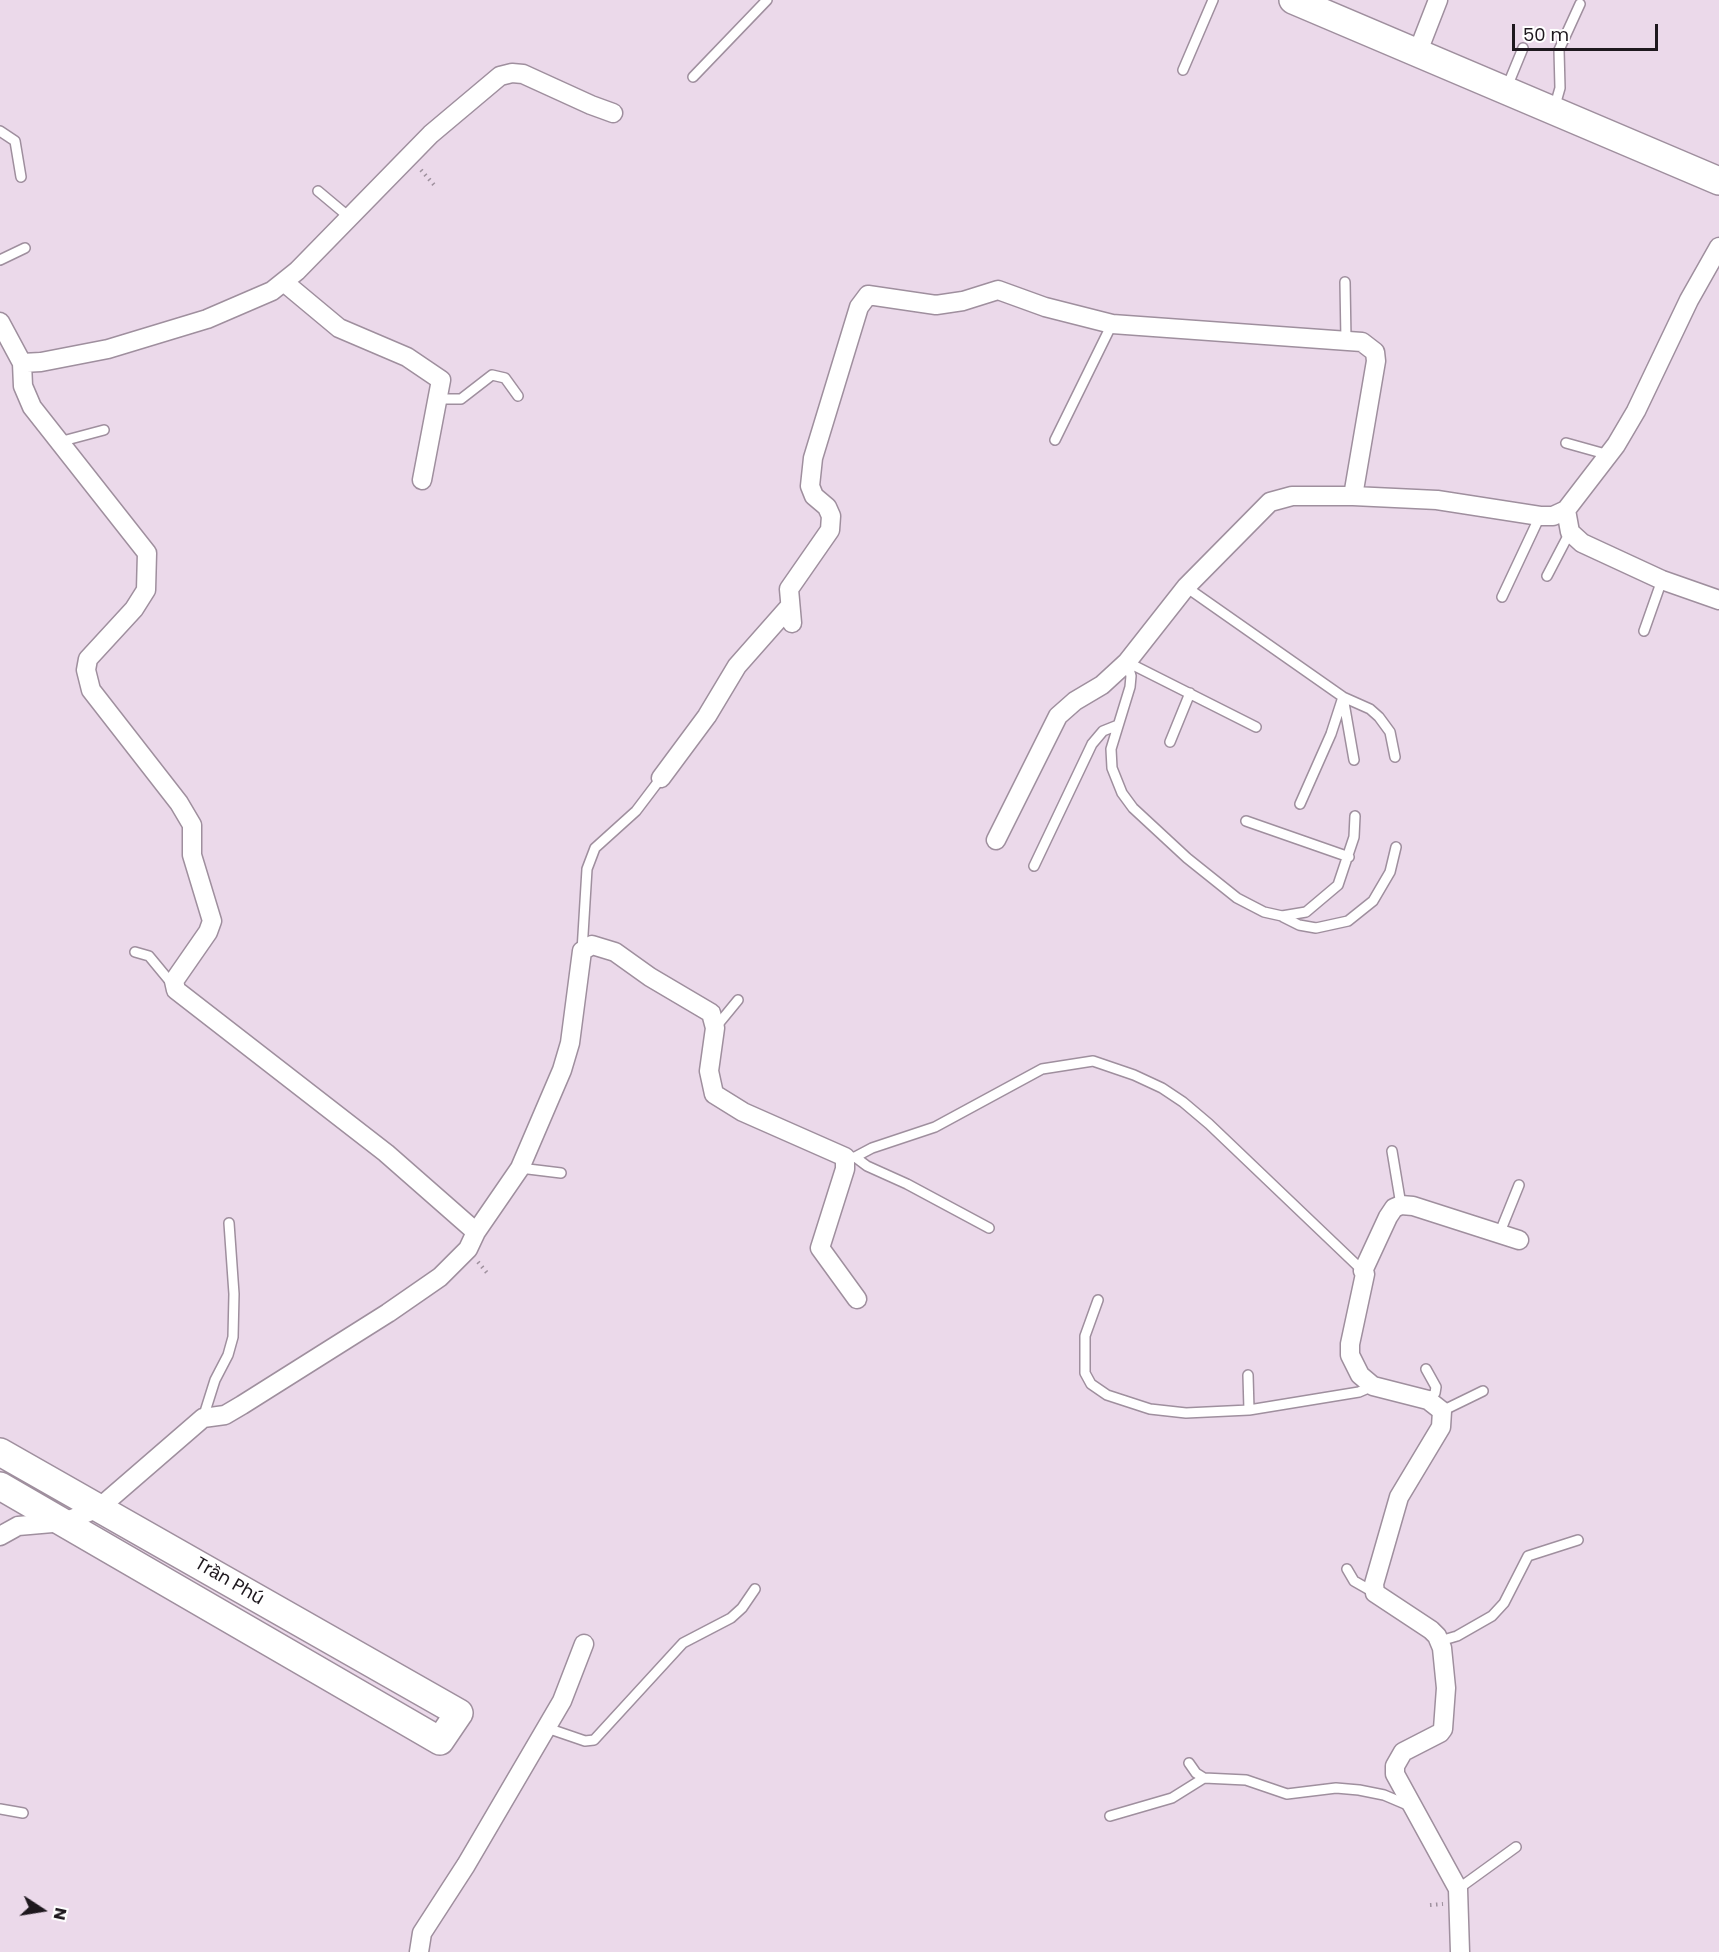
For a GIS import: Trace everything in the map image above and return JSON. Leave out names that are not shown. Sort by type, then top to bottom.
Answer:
[{"type":"main road","points":[[1293,0],[1719,181]]},
{"type":"main road","name":"Trần Phú","points":[[0,1452],[459,1713],[441,1740],[0,1486]]},
{"type":"street","points":[[1417,54],[1438,0]]},
{"type":"street","points":[[22,363],[108,349],[207,319],[285,283],[431,134],[500,76],[512,73],[523,74],[613,113]]},
{"type":"street","points":[[996,840],[1058,716],[1075,701],[1102,686],[1127,662],[1186,587],[1270,502],[1292,496],[1353,496],[1437,500],[1540,516],[1553,516],[1566,510],[1609,455],[1636,411],[1689,300],[1719,247]]},
{"type":"street","points":[[285,283],[339,328],[389,348],[438,376],[442,384],[422,480]]},
{"type":"street","points":[[661,778],[707,716],[737,666],[791,615],[789,589],[830,530],[831,516],[826,507],[814,496],[810,486],[810,474],[859,306],[868,296],[936,305],[963,301],[998,290],[1046,307],[1112,324],[1362,342],[1375,352],[1376,361],[1353,496]]},
{"type":"street","points":[[1,328],[22,363],[26,398],[147,553],[146,590],[134,609],[88,659],[86,670],[91,690],[179,803],[192,825],[192,855],[212,921],[208,932],[174,981],[174,987],[180,994],[386,1153],[477,1232]]},
{"type":"street","points":[[1566,510],[1570,532],[1582,543],[1662,580],[1719,600]]},
{"type":"street","points":[[0,1536],[18,1527],[64,1522],[99,1508],[204,1418],[225,1415],[388,1313],[440,1276],[468,1250],[477,1232],[520,1168],[562,1070],[570,1043],[582,951],[592,945],[615,952],[650,977],[706,1007],[711,1013],[715,1028],[709,1071],[714,1094],[736,1108],[850,1157],[820,1248],[857,1299]]},
{"type":"street","points":[[1460,1952],[1458,1889],[1398,1781],[1395,1766],[1403,1752],[1440,1733],[1443,1729],[1446,1688],[1440,1641],[1431,1630],[1375,1593],[1376,1570],[1399,1497],[1441,1427],[1435,1406],[1373,1386],[1360,1375],[1350,1355],[1365,1274],[1363,1271],[1388,1217],[1401,1205],[1432,1210],[1519,1240]]},
{"type":"street","points":[[419,1952],[422,1933],[466,1865],[562,1701],[584,1644]]},
{"type":"lane","points":[[693,76],[767,0]]},
{"type":"lane","points":[[1184,70],[1214,0]]},
{"type":"lane","points":[[1553,110],[1560,88],[1558,50],[1580,4]]},
{"type":"lane","points":[[1505,90],[1523,48]]},
{"type":"lane","points":[[0,131],[15,141],[21,177]]},
{"type":"lane","points":[[318,191],[349,217]]},
{"type":"lane","points":[[0,260],[25,248]]},
{"type":"lane","points":[[1345,282],[1346,340]]},
{"type":"lane","points":[[1055,440],[1112,324]]},
{"type":"lane","points":[[439,399],[461,399],[492,375],[505,378],[518,396]]},
{"type":"lane","points":[[59,442],[104,430]]},
{"type":"lane","points":[[1566,443],[1609,455]]},
{"type":"lane","points":[[1502,597],[1540,516]]},
{"type":"lane","points":[[1547,576],[1570,532]]},
{"type":"lane","points":[[1644,631],[1662,580]]},
{"type":"lane","points":[[1186,587],[1343,697],[1370,709],[1390,732],[1395,757]]},
{"type":"lane","points":[[1127,662],[1256,727]]},
{"type":"lane","points":[[1127,662],[1131,676],[1130,687],[1111,749],[1112,768],[1122,793],[1133,808],[1187,858],[1237,898],[1264,912],[1282,916],[1299,925],[1316,928],[1348,921],[1373,901],[1390,872],[1396,846]]},
{"type":"lane","points":[[1170,742],[1190,693]]},
{"type":"lane","points":[[1343,697],[1354,760]]},
{"type":"lane","points":[[1300,804],[1331,734],[1343,697]]},
{"type":"lane","points":[[1034,866],[1092,744],[1103,731],[1118,725]]},
{"type":"lane","points":[[582,951],[587,869],[595,848],[636,811],[661,778]]},
{"type":"lane","points":[[1282,916],[1306,912],[1338,885],[1354,837],[1354,816]]},
{"type":"lane","points":[[1246,821],[1349,857]]},
{"type":"lane","points":[[135,952],[149,957],[174,987]]},
{"type":"lane","points":[[715,1028],[738,1000]]},
{"type":"lane","points":[[850,1157],[935,1127],[1042,1069],[1093,1061],[1134,1075],[1183,1102],[1363,1271]]},
{"type":"lane","points":[[1392,1151],[1401,1205]]},
{"type":"lane","points":[[850,1157],[907,1184],[989,1228]]},
{"type":"lane","points":[[520,1168],[561,1173]]},
{"type":"lane","points":[[1500,1232],[1519,1185]]},
{"type":"lane","points":[[204,1418],[214,1380],[228,1354],[233,1338],[234,1294],[229,1223]]},
{"type":"lane","points":[[1098,1300],[1085,1336],[1083,1352],[1085,1373],[1091,1384],[1107,1395],[1150,1409],[1186,1413],[1249,1410],[1359,1392],[1373,1386]]},
{"type":"lane","points":[[1426,1369],[1436,1387],[1435,1406],[1483,1391]]},
{"type":"lane","points":[[1248,1375],[1249,1410]]},
{"type":"lane","points":[[1440,1641],[1457,1636],[1492,1616],[1504,1603],[1528,1556],[1578,1540]]},
{"type":"lane","points":[[1347,1569],[1354,1581],[1375,1593]]},
{"type":"lane","points":[[547,1728],[585,1741],[594,1740],[683,1643],[731,1618],[742,1608],[755,1589]]},
{"type":"lane","points":[[1189,1763],[1196,1773],[1204,1778],[1246,1780],[1287,1794],[1336,1788],[1359,1790],[1384,1795],[1411,1806]]},
{"type":"lane","points":[[1110,1816],[1172,1798],[1204,1778]]},
{"type":"lane","points":[[0,1809],[23,1813]]},
{"type":"lane","points":[[1458,1889],[1516,1847]]}]
